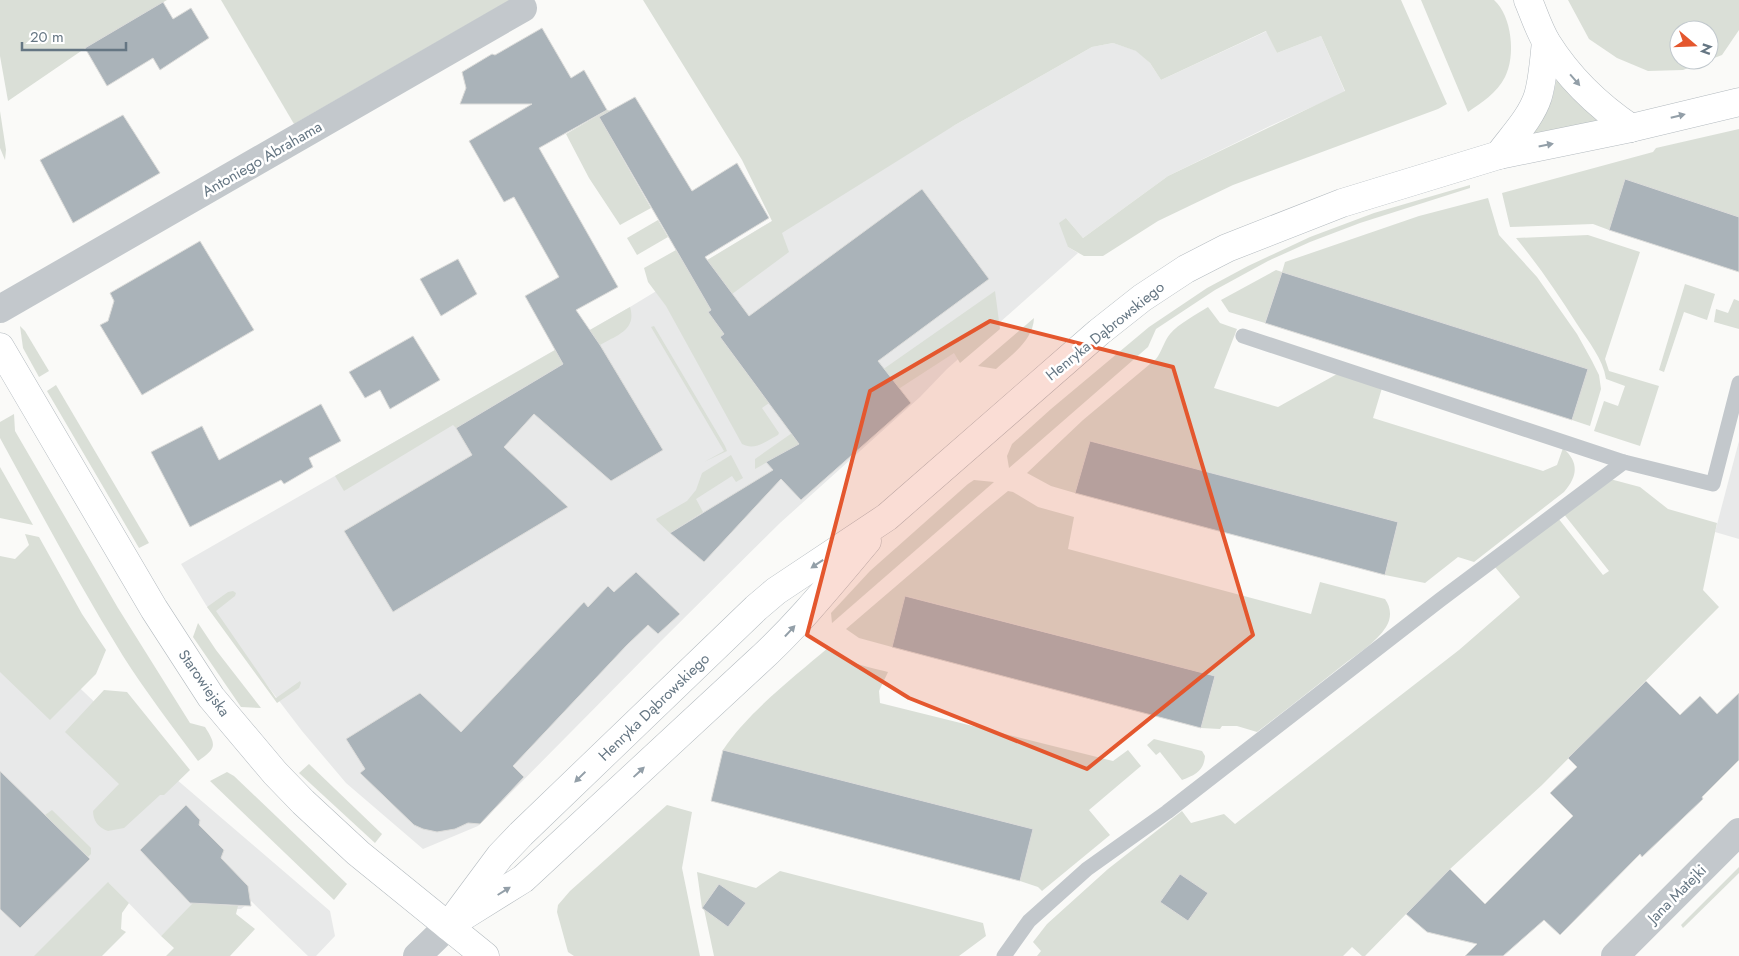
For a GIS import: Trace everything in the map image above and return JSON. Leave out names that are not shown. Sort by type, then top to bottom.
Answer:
[{"type":"main road","points":[[1528,0],[1546,42],[1575,81],[1603,109],[1631,128]]},
{"type":"main road","points":[[1498,155],[1522,124],[1534,104],[1541,83],[1546,42]]},
{"type":"main road","name":"Henryka Dąbrowskiego","points":[[448,926],[500,856],[521,834],[756,608],[776,591],[887,517],[1099,332],[1142,298],[1186,269],[1227,248],[1342,203],[1498,155],[1631,128],[1739,102]]},
{"type":"main road","name":"Starowiejska","points":[[0,347],[154,609],[212,697],[275,773],[303,802],[358,853],[485,956]]},
{"type":"main road","name":"Henryka Dąbrowskiego","points":[[448,926],[523,879],[777,644],[812,608],[887,517]]},
{"type":"street","name":"Antoniego Abrahama","points":[[0,308],[524,8]]},
{"type":"street","name":"Jana Matejki","points":[[1614,956],[1739,832]]},
{"type":"street","name":"Henryka Dąbrowskiego","points":[[417,956],[448,926]]},
{"type":"lane","points":[[1243,336],[1624,462],[1713,484],[1739,383]]},
{"type":"lane","points":[[1004,956],[1030,921],[1087,869],[1167,812],[1440,600],[1624,462]]},
{"type":"highlighted area","points":[[990,321],[1173,367],[1253,635],[1087,769],[909,698],[807,635],[870,391]]},
{"type":"shaded area","points":[[0,0],[167,0],[87,47],[8,101],[0,56]]},
{"type":"shaded area","points":[[221,0],[510,0],[294,124]]},
{"type":"shaded area","points":[[643,0],[1401,0],[1447,104],[1233,185],[1158,221],[1103,256],[1084,256],[1068,247],[1059,223],[1066,218],[1083,238],[1168,176],[1345,91],[1321,36],[1277,53],[1266,31],[1161,80],[1150,63],[1136,51],[1113,43],[1092,47],[955,125],[782,233],[789,252],[709,311],[769,403],[762,408],[779,433],[756,446],[747,446],[742,444],[666,306],[648,282],[644,268],[676,250],[689,271],[772,221],[742,160]]},
{"type":"shaded area","points":[[1421,0],[1494,0],[1505,16],[1511,48],[1505,77],[1498,88],[1468,112]]},
{"type":"shaded area","points":[[1568,0],[1739,0],[1739,30],[1722,55],[1719,56],[1719,20],[1669,20],[1669,70],[1683,70],[1648,71],[1617,58],[1589,39]]},
{"type":"shaded area","points":[[1267,31],[1277,53],[1321,36],[1345,92],[1168,176],[1083,238],[1066,218],[1068,247],[1078,253],[947,369],[920,397],[780,523],[478,826],[423,849],[346,783],[302,731],[206,605],[181,564],[630,307],[772,221],[955,125],[1092,47],[1113,43],[1137,51],[1150,63],[1161,80]]},
{"type":"shaded area","points":[[1559,69],[1599,120],[1514,144],[1538,121],[1552,100]]},
{"type":"shaded area","points":[[607,110],[611,111],[623,131],[611,138],[651,208],[620,225],[589,178],[566,134]]},
{"type":"shaded area","points":[[0,111],[6,150],[5,160],[0,148]]},
{"type":"shaded area","points":[[1739,129],[1739,217],[1625,180],[1609,230],[1593,224],[1510,227],[1502,193],[1653,152],[1656,148]]},
{"type":"shaded area","points":[[1470,185],[1470,188],[1360,223],[1310,242],[1268,261],[1215,290],[1156,329],[1148,347],[1009,468],[1007,456],[1012,444],[1149,327],[1207,288],[1248,266],[1310,237],[1374,213]]},
{"type":"shaded area","points":[[1488,198],[1499,235],[1537,277],[1577,334],[1599,375],[1601,389],[1590,426],[1572,420],[1587,369],[1282,272],[1285,262],[1419,216]]},
{"type":"shaded area","points":[[658,220],[668,237],[637,255],[627,238]]},
{"type":"shaded area","points":[[1588,235],[1640,252],[1605,359],[1609,371],[1659,386],[1640,446],[1594,431],[1604,401],[1618,406],[1625,386],[1606,379],[1602,364],[1590,344],[1548,280],[1516,238]]},
{"type":"shaded area","points":[[1276,270],[1282,272],[1265,323],[1229,312],[1221,300]]},
{"type":"shaded area","points":[[1685,284],[1715,294],[1707,320],[1684,312],[1664,372],[1659,370]]},
{"type":"shaded area","points":[[995,291],[1000,329],[960,363],[954,353],[900,388],[755,469],[755,459]]},
{"type":"shaded area","points":[[1734,299],[1739,301],[1739,329],[1714,322],[1716,309],[1728,313]]},
{"type":"shaded area","points":[[630,307],[631,321],[619,335],[600,345],[598,343],[456,428],[453,425],[344,491],[335,476]]},
{"type":"shaded area","points":[[1208,307],[1220,323],[1237,329],[1214,388],[1278,407],[1337,374],[1382,388],[1373,418],[1543,471],[1557,465],[1563,448],[1574,464],[1575,469],[1572,480],[1564,492],[1474,562],[1458,557],[1425,583],[1385,575],[1398,522],[1091,441],[1075,493],[1051,486],[1027,473],[1083,420],[1156,359],[1173,330]]},
{"type":"shaded area","points":[[1034,318],[1030,334],[1025,341],[996,369],[978,366]]},
{"type":"shaded area","points":[[20,326],[49,371],[39,377],[23,348]]},
{"type":"shaded area","points":[[654,326],[727,451],[704,462],[724,451],[651,327]]},
{"type":"shaded area","points":[[56,385],[149,543],[139,548],[47,391]]},
{"type":"shaded area","points":[[14,414],[15,431],[118,608],[190,723],[205,727],[209,733],[213,746],[198,761],[123,656],[75,575],[0,438],[0,422]]},
{"type":"shaded area","points":[[1739,441],[1739,539],[1715,532]]},
{"type":"shaded area","points":[[731,455],[743,478],[736,482],[732,476],[696,499],[703,512],[670,533],[657,521],[656,519],[687,501],[696,490],[702,473]]},
{"type":"shaded area","points":[[0,467],[33,525],[0,518]]},
{"type":"shaded area","points":[[1610,479],[1640,487],[1668,509],[1717,523],[1703,590],[1719,607],[1542,785],[1450,869],[1365,956],[1362,956],[1352,947],[1343,956],[1037,956],[1041,951],[1033,942],[1047,924],[1108,869],[1182,811],[1191,823],[1224,814],[1235,824],[1459,650],[1520,597],[1495,567],[1558,518],[1603,575],[1609,571],[1563,513]]},
{"type":"shaded area","points":[[974,480],[994,482],[832,623],[831,613],[870,571]]},
{"type":"shaded area","points":[[1008,491],[1038,507],[1074,517],[1068,549],[1311,614],[1320,582],[1385,599],[1390,609],[1389,620],[1382,633],[1372,643],[1257,732],[1237,726],[1222,726],[1220,729],[1201,728],[1215,676],[906,596],[892,647],[859,638],[846,629]]},
{"type":"shaded area","points":[[25,534],[39,537],[82,614],[106,650],[96,674],[50,720],[0,672],[0,556],[15,559],[29,545]]},
{"type":"shaded area","points":[[233,591],[236,593],[235,596],[216,611],[276,698],[300,681],[301,683],[299,688],[277,703],[207,607],[228,592]]},
{"type":"shaded area","points":[[0,612],[169,773],[330,911],[335,936],[316,956],[308,956],[251,901],[241,909],[188,909],[161,936],[109,883],[36,956],[0,956]]},
{"type":"shaded area","points":[[198,623],[216,650],[261,708],[241,707],[193,637]]},
{"type":"shaded area","points":[[829,647],[850,661],[888,672],[879,691],[880,703],[1113,761],[1128,750],[1141,766],[1089,810],[1110,835],[1042,891],[1038,887],[1020,881],[1032,829],[723,750],[758,709]]},
{"type":"shaded area","points":[[104,690],[127,692],[190,770],[164,795],[160,795],[124,828],[108,831],[97,824],[93,811],[119,784],[65,732]]},
{"type":"shaded area","points":[[1154,739],[1202,751],[1205,756],[1201,769],[1182,780],[1160,752],[1156,755],[1147,745]]},
{"type":"shaded area","points":[[309,764],[382,834],[375,843],[299,773]]},
{"type":"shaded area","points":[[227,772],[234,776],[347,884],[334,900],[210,781]]},
{"type":"shaded area","points":[[667,805],[692,812],[682,868],[700,956],[574,956],[568,952],[557,912],[558,905],[570,891]]},
{"type":"shaded area","points":[[52,810],[91,848],[91,854],[88,857],[45,815]]},
{"type":"shaded area","points":[[1739,867],[1739,873],[1683,928],[1681,925]]},
{"type":"shaded area","points":[[780,871],[983,923],[986,936],[959,956],[714,956],[704,909],[719,884],[702,908],[697,872],[756,888]]},
{"type":"shaded area","points":[[108,882],[129,903],[122,913],[121,929],[126,932],[102,956],[34,956]]},
{"type":"shaded area","points":[[193,903],[238,906],[236,914],[255,929],[230,956],[166,956],[174,948],[161,936]]},
{"type":"building","points":[[163,2],[173,19],[191,8],[209,38],[160,70],[153,58],[107,86],[85,48]]},
{"type":"building","points":[[542,28],[571,78],[584,70],[607,110],[539,148],[618,287],[576,310],[600,345],[663,450],[611,481],[534,414],[504,447],[568,507],[393,612],[344,531],[472,455],[456,428],[563,364],[525,296],[559,277],[514,197],[504,202],[469,141],[532,104],[460,104],[466,88],[462,72]]},
{"type":"building","points":[[635,97],[692,191],[737,163],[769,218],[705,257],[749,316],[922,189],[989,279],[878,361],[911,403],[801,500],[781,479],[704,562],[670,533],[773,470],[766,462],[799,444],[720,337],[724,334],[708,312],[711,310],[599,117]]},
{"type":"building","points":[[123,115],[160,173],[73,223],[40,160]]},
{"type":"building","points":[[1625,179],[1739,217],[1739,272],[1609,230]]},
{"type":"building","points":[[200,241],[254,330],[142,395],[100,325],[108,321],[114,301],[110,293]]},
{"type":"building","points":[[458,259],[477,294],[441,316],[420,279]]},
{"type":"building","points":[[1282,272],[1588,369],[1572,420],[1265,323]]},
{"type":"building","points":[[413,336],[440,380],[390,409],[380,390],[365,398],[349,372]]},
{"type":"building","points":[[321,404],[341,441],[309,458],[313,467],[284,484],[281,480],[190,527],[151,452],[202,426],[219,460]]},
{"type":"building","points":[[1090,441],[1398,522],[1385,575],[1075,493]]},
{"type":"building","points":[[636,572],[680,614],[658,634],[648,625],[627,645],[513,766],[524,777],[480,824],[468,823],[455,829],[437,832],[423,829],[414,825],[360,773],[365,769],[346,739],[420,693],[461,732],[584,602],[588,607],[608,586],[614,592]]},
{"type":"building","points":[[905,596],[1215,676],[1201,728],[892,647]]},
{"type":"building","points":[[1646,681],[1680,715],[1700,696],[1717,714],[1739,693],[1739,760],[1702,797],[1703,799],[1642,857],[1640,854],[1560,935],[1544,920],[1503,956],[1465,956],[1477,944],[1427,932],[1406,914],[1450,869],[1485,904],[1573,816],[1550,793],[1577,767],[1568,758]]},
{"type":"building","points":[[723,750],[1033,829],[1020,881],[711,801]]},
{"type":"building","points":[[0,771],[90,859],[20,928],[0,909]]},
{"type":"building","points":[[186,805],[200,820],[199,825],[224,850],[221,858],[248,886],[251,906],[190,903],[140,850]]},
{"type":"building","points":[[1180,874],[1208,893],[1188,921],[1160,902]]},
{"type":"building","points":[[719,884],[746,903],[728,927],[702,908]]}]
